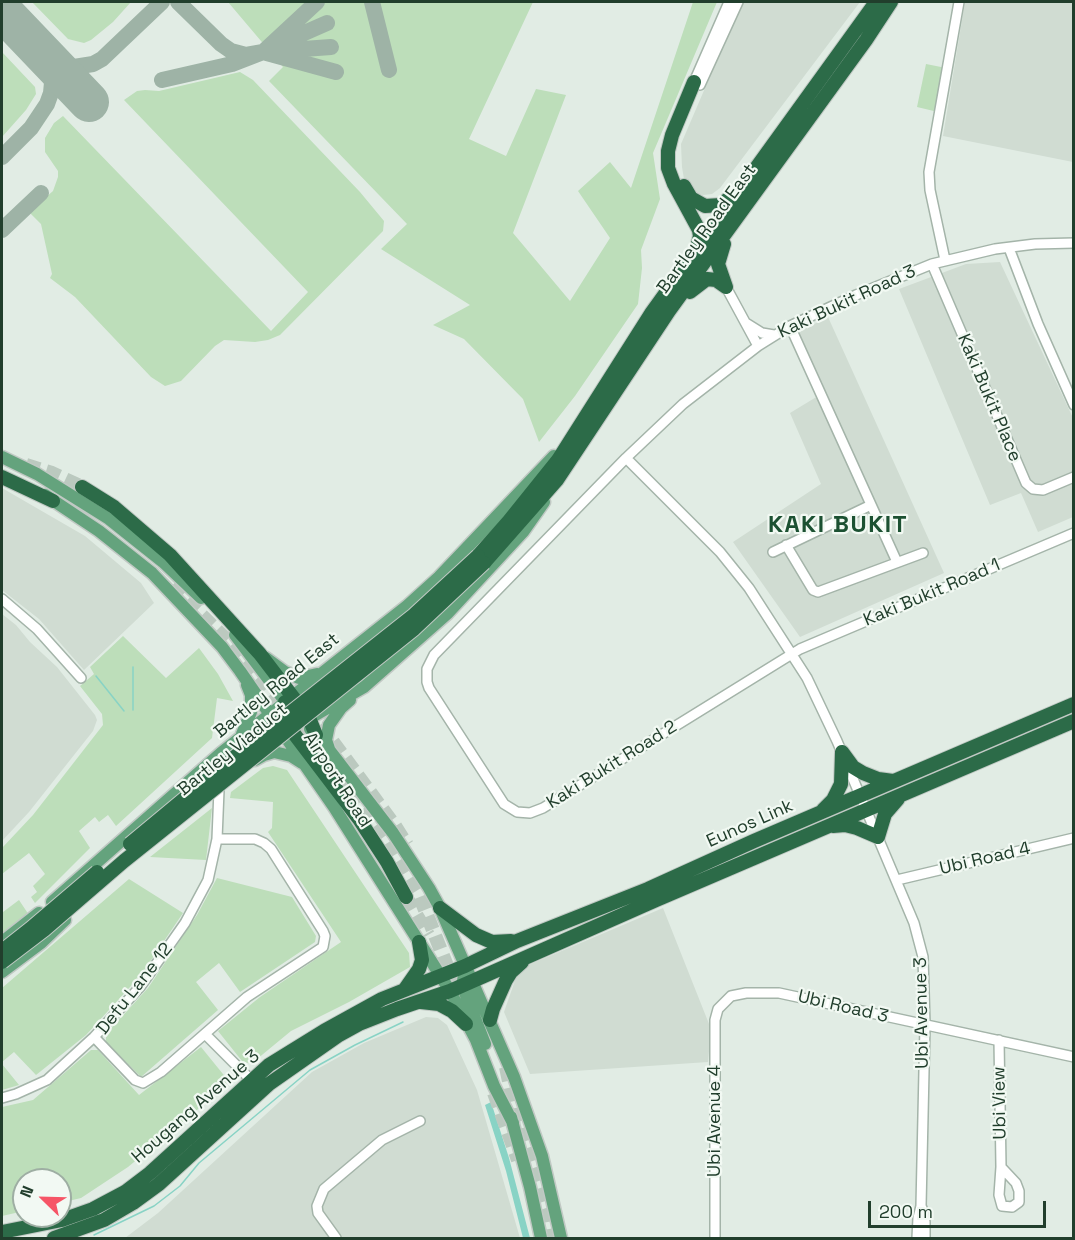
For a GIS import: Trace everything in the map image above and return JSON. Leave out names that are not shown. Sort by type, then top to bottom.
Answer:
[{"type":"highway","name":"Bartley Road East","points":[[481,559],[557,480],[669,311],[733,223],[861,35],[876,2]]},
{"type":"highway","name":"Bartley Road East","points":[[481,559],[536,489],[629,346],[746,184],[861,35],[891,2]]},
{"type":"highway","points":[[697,84],[679,136],[675,161],[679,177],[691,198],[705,206],[721,205],[746,184]]},
{"type":"highway","points":[[694,255],[700,236],[674,184],[668,168],[668,151],[672,135],[697,84]]},
{"type":"highway","points":[[726,287],[719,270],[718,258],[733,223]]},
{"type":"highway","points":[[669,311],[707,279],[716,280],[726,287]]},
{"type":"highway","points":[[2,477],[53,501]]},
{"type":"highway","points":[[82,487],[114,507],[170,555],[260,654],[289,700],[297,727],[387,862],[406,897]]},
{"type":"highway","name":"Bartley Viaduct","points":[[2,951],[242,751],[481,559]]},
{"type":"highway","name":"Bartley Viaduct","points":[[2,962],[44,930],[124,861],[414,629],[481,559]]},
{"type":"highway","points":[[289,700],[297,727]]},
{"type":"highway","name":"Eunos Link","points":[[462,986],[822,820],[860,796],[1074,704]]},
{"type":"highway","name":"Eunos Link","points":[[440,975],[465,966],[517,941],[822,820],[866,810],[1074,721]]},
{"type":"highway","points":[[297,727],[316,735]]},
{"type":"highway","points":[[842,752],[853,766],[869,776],[895,781]]},
{"type":"highway","points":[[842,752],[841,784],[822,820],[864,830],[878,837],[885,814],[904,794]]},
{"type":"highway","points":[[440,908],[476,935],[492,942],[517,941]]},
{"type":"highway","points":[[403,990],[420,969],[422,960],[419,942]]},
{"type":"highway","points":[[490,1020],[499,994],[512,972],[533,954]]},
{"type":"highway","name":"Hougang Avenue 3","points":[[54,1239],[83,1233],[133,1203],[159,1184],[165,1168],[236,1094],[269,1065],[358,1011],[440,975]]},
{"type":"highway","name":"Hougang Avenue 3","points":[[2,1232],[62,1220],[93,1209],[112,1199],[165,1168],[269,1084],[339,1035],[391,1011],[462,986]]},
{"type":"highway","points":[[420,1002],[439,1004],[452,1011],[466,1024]]},
{"type":"highway","points":[[236,1094],[245,1095],[251,1100]]},
{"type":"main road","name":"Bartley Road East","points":[[2,942],[37,915],[241,738],[439,577],[564,448]]},
{"type":"main road","points":[[2,456],[37,474],[110,519],[163,562],[236,636],[289,700]]},
{"type":"main road","name":"Airport Road","points":[[2,471],[53,501],[108,538],[152,573],[222,647],[271,713],[297,727],[306,766],[440,975],[462,986],[490,1020],[514,1077],[542,1156],[561,1239]]},
{"type":"main road","name":"Bartley Road East","points":[[297,727],[364,687],[465,597],[523,532],[557,480]]},
{"type":"main road","points":[[108,538],[110,519]]},
{"type":"main road","points":[[260,654],[285,672],[299,678],[322,673]]},
{"type":"main road","points":[[240,671],[251,694],[251,712],[241,738]]},
{"type":"main road","points":[[330,751],[326,735],[330,723],[341,708],[364,687]]},
{"type":"main road","name":"Airport Road","points":[[316,735],[393,834],[440,908],[465,966],[462,986],[466,1024],[476,1040],[494,1086],[513,1123]]},
{"type":"main road","points":[[2,972],[41,943],[87,899],[264,755],[274,752],[291,756],[306,766]]},
{"type":"main road","points":[[125,838],[125,851],[137,857]]},
{"type":"main road","name":"Airport Road","points":[[462,986],[513,1123],[530,1186],[539,1235]]},
{"type":"street","points":[[697,84],[729,2]]},
{"type":"street","points":[[697,84],[738,2]]},
{"type":"street","points":[[945,261],[930,190],[929,167],[959,2]]},
{"type":"street","name":"Kaki Bukit Road 3","points":[[626,458],[698,391],[758,346],[790,326],[885,282],[932,264],[1035,244],[1074,243]]},
{"type":"street","points":[[1009,248],[1038,324],[1074,405]]},
{"type":"street","name":"Kaki Bukit Place","points":[[932,264],[1026,483],[1033,489],[1043,490],[1074,477]]},
{"type":"street","points":[[726,287],[758,346]]},
{"type":"street","points":[[746,324],[762,333],[774,335]]},
{"type":"street","points":[[790,326],[897,562]]},
{"type":"street","name":"Kaki Bukit Road 2","points":[[626,458],[434,655],[427,669],[429,688],[504,804],[517,812],[530,813],[543,808],[791,654]]},
{"type":"street","name":"Ubi Avenue 3","points":[[626,458],[720,552],[749,588],[791,654],[819,700],[914,923],[921,949],[924,975],[925,1025],[921,1206],[917,1239]]},
{"type":"street","points":[[773,552],[871,505]]},
{"type":"street","name":"Kaki Bukit Road 1","points":[[791,654],[1074,533]]},
{"type":"street","points":[[786,545],[813,590],[818,592],[923,553]]},
{"type":"street","points":[[2,599],[37,629],[81,678]]},
{"type":"street","name":"Defu Lane 12","points":[[216,796],[216,839],[208,880],[185,923],[140,987],[94,1037],[135,1080],[143,1083],[161,1072],[247,996],[323,947],[325,936],[271,849],[255,839],[216,839]]},
{"type":"street","name":"Ubi Road 4","points":[[897,880],[1074,838]]},
{"type":"street","name":"Ubi Road 3","points":[[721,1005],[739,993],[779,993],[1074,1057]]},
{"type":"street","name":"Ubi Avenue 4","points":[[715,1239],[715,1020],[721,1005]]},
{"type":"street","points":[[205,1034],[251,1080],[269,1084]]},
{"type":"street","points":[[2,1098],[46,1080],[94,1037]]},
{"type":"street","name":"Ubi View","points":[[999,1040],[1001,1167]]},
{"type":"street","points":[[336,1239],[318,1214],[317,1206],[324,1189],[382,1140],[420,1121]]},
{"type":"street","name":"Ubi Avenue 3","points":[[921,1206],[925,1222],[925,1239]]},
{"type":"shaded area","points":[[742,2],[860,2],[720,188],[712,194],[703,195],[695,193],[685,185],[681,144]]},
{"type":"shaded area","points":[[965,2],[1073,2],[1073,162],[943,136]]},
{"type":"shaded area","points":[[1000,262],[1073,418],[1073,517],[1038,532],[1021,493],[990,505],[899,289],[966,264]]},
{"type":"shaded area","points":[[828,317],[944,573],[800,637],[733,542],[821,484],[790,413],[818,396],[793,335]]},
{"type":"shaded area","points":[[2,488],[85,536],[141,583],[154,603],[84,670],[39,619],[2,590]]},
{"type":"shaded area","points":[[2,614],[57,667],[97,720],[93,731],[29,812],[2,841]]},
{"type":"shaded area","points":[[663,908],[711,1029],[708,1062],[530,1074],[504,1012],[519,969]]},
{"type":"shaded area","points":[[426,1017],[438,1018],[447,1025],[477,1090],[520,1238],[125,1238],[158,1213],[312,1072],[364,1043]]},
{"type":"green space","points":[[32,2],[131,2],[113,22],[84,43],[68,39]]},
{"type":"green space","points":[[228,2],[533,2],[469,139],[506,156],[536,89],[566,95],[513,233],[570,301],[610,238],[578,191],[610,162],[631,188],[693,2],[717,2],[653,153],[660,199],[641,250],[642,268],[638,304],[575,396],[539,442],[523,399],[464,339],[433,325],[470,305],[381,249],[407,224],[269,81],[283,67]]},
{"type":"green space","points":[[2,52],[35,87],[36,94],[26,110],[2,137]]},
{"type":"green space","points":[[926,64],[946,68],[938,112],[917,107]]},
{"type":"green space","points":[[240,72],[253,80],[360,192],[384,221],[383,231],[280,335],[255,342],[224,340],[215,346],[181,381],[165,386],[151,377],[75,297],[50,278],[52,274],[41,224],[29,212],[53,191],[58,177],[58,171],[45,152],[45,138],[54,123],[63,116],[271,331],[308,292],[124,100],[137,91],[159,91]]},
{"type":"green space","points":[[123,636],[166,678],[199,648],[218,674],[233,701],[217,698],[212,738],[116,826],[108,815],[99,822],[95,817],[79,831],[90,848],[35,903],[31,897],[37,892],[33,886],[45,874],[29,853],[2,874],[2,848],[33,815],[103,725],[102,714],[80,686],[94,674],[90,667]]},
{"type":"green space","points":[[273,766],[287,770],[409,953],[410,967],[349,1002],[291,1031],[251,1064],[242,1061],[218,1031],[260,997],[341,942],[268,832],[272,828],[273,802],[230,798],[231,792],[263,768]]},
{"type":"green space","points":[[212,808],[206,860],[150,857]]},
{"type":"green space","points":[[217,878],[292,897],[316,936],[315,942],[240,992],[219,963],[196,982],[218,1010],[141,1077],[106,1042],[106,1034],[148,988],[197,915]]},
{"type":"green space","points":[[129,879],[183,913],[141,975],[86,1035],[36,1075],[14,1052],[2,1062],[2,988]]},
{"type":"green space","points":[[19,900],[29,915],[2,934],[2,910],[3,912]]},
{"type":"green space","points":[[201,1047],[227,1079],[226,1086],[128,1167],[81,1198],[72,1200],[72,1168],[12,1168],[12,1214],[2,1216],[2,1107],[33,1100],[91,1050],[98,1050],[139,1095]]},
{"type":"green space","points":[[2,1064],[19,1085],[2,1090]]},
{"type":"water","points":[[491,1102],[509,1158],[530,1238],[523,1238],[506,1171],[485,1105]]},
{"type":"waterway","points":[[133,667],[133,710]]},
{"type":"waterway","points":[[96,676],[124,711]]},
{"type":"waterway","points":[[94,1235],[154,1206],[180,1186],[199,1163],[310,1070],[403,1022]]},
{"type":"taxiway","points":[[42,53],[66,66],[93,64],[102,59],[162,2]]},
{"type":"taxiway","points":[[162,80],[232,64],[263,52],[246,55],[231,51],[178,2]]},
{"type":"taxiway","points":[[263,52],[317,2]]},
{"type":"taxiway","points":[[372,2],[389,70]]},
{"type":"taxiway","points":[[277,45],[327,23]]},
{"type":"taxiway","points":[[276,51],[331,47]]},
{"type":"taxiway","points":[[263,52],[336,72]]},
{"type":"taxiway","points":[[2,157],[31,128],[47,104],[51,93],[53,72],[43,54]]},
{"type":"taxiway","points":[[2,230],[41,193]]},
{"type":"runway","points":[[2,11],[89,102]]},
{"type":"tunnel","points":[[26,465],[52,473],[82,487]]},
{"type":"tunnel","points":[[171,587],[230,643],[314,744],[384,837],[418,892],[460,999]]},
{"type":"tunnel","points":[[308,708],[407,845]]},
{"type":"tunnel","points":[[406,897],[428,935]]},
{"type":"tunnel","points":[[506,1067],[520,1133],[548,1216],[552,1238]]},
{"type":"tunnel","points":[[494,1093],[518,1160]]},
{"type":"district","name":"KAKI BUKIT","points":[[838,525]]}]
